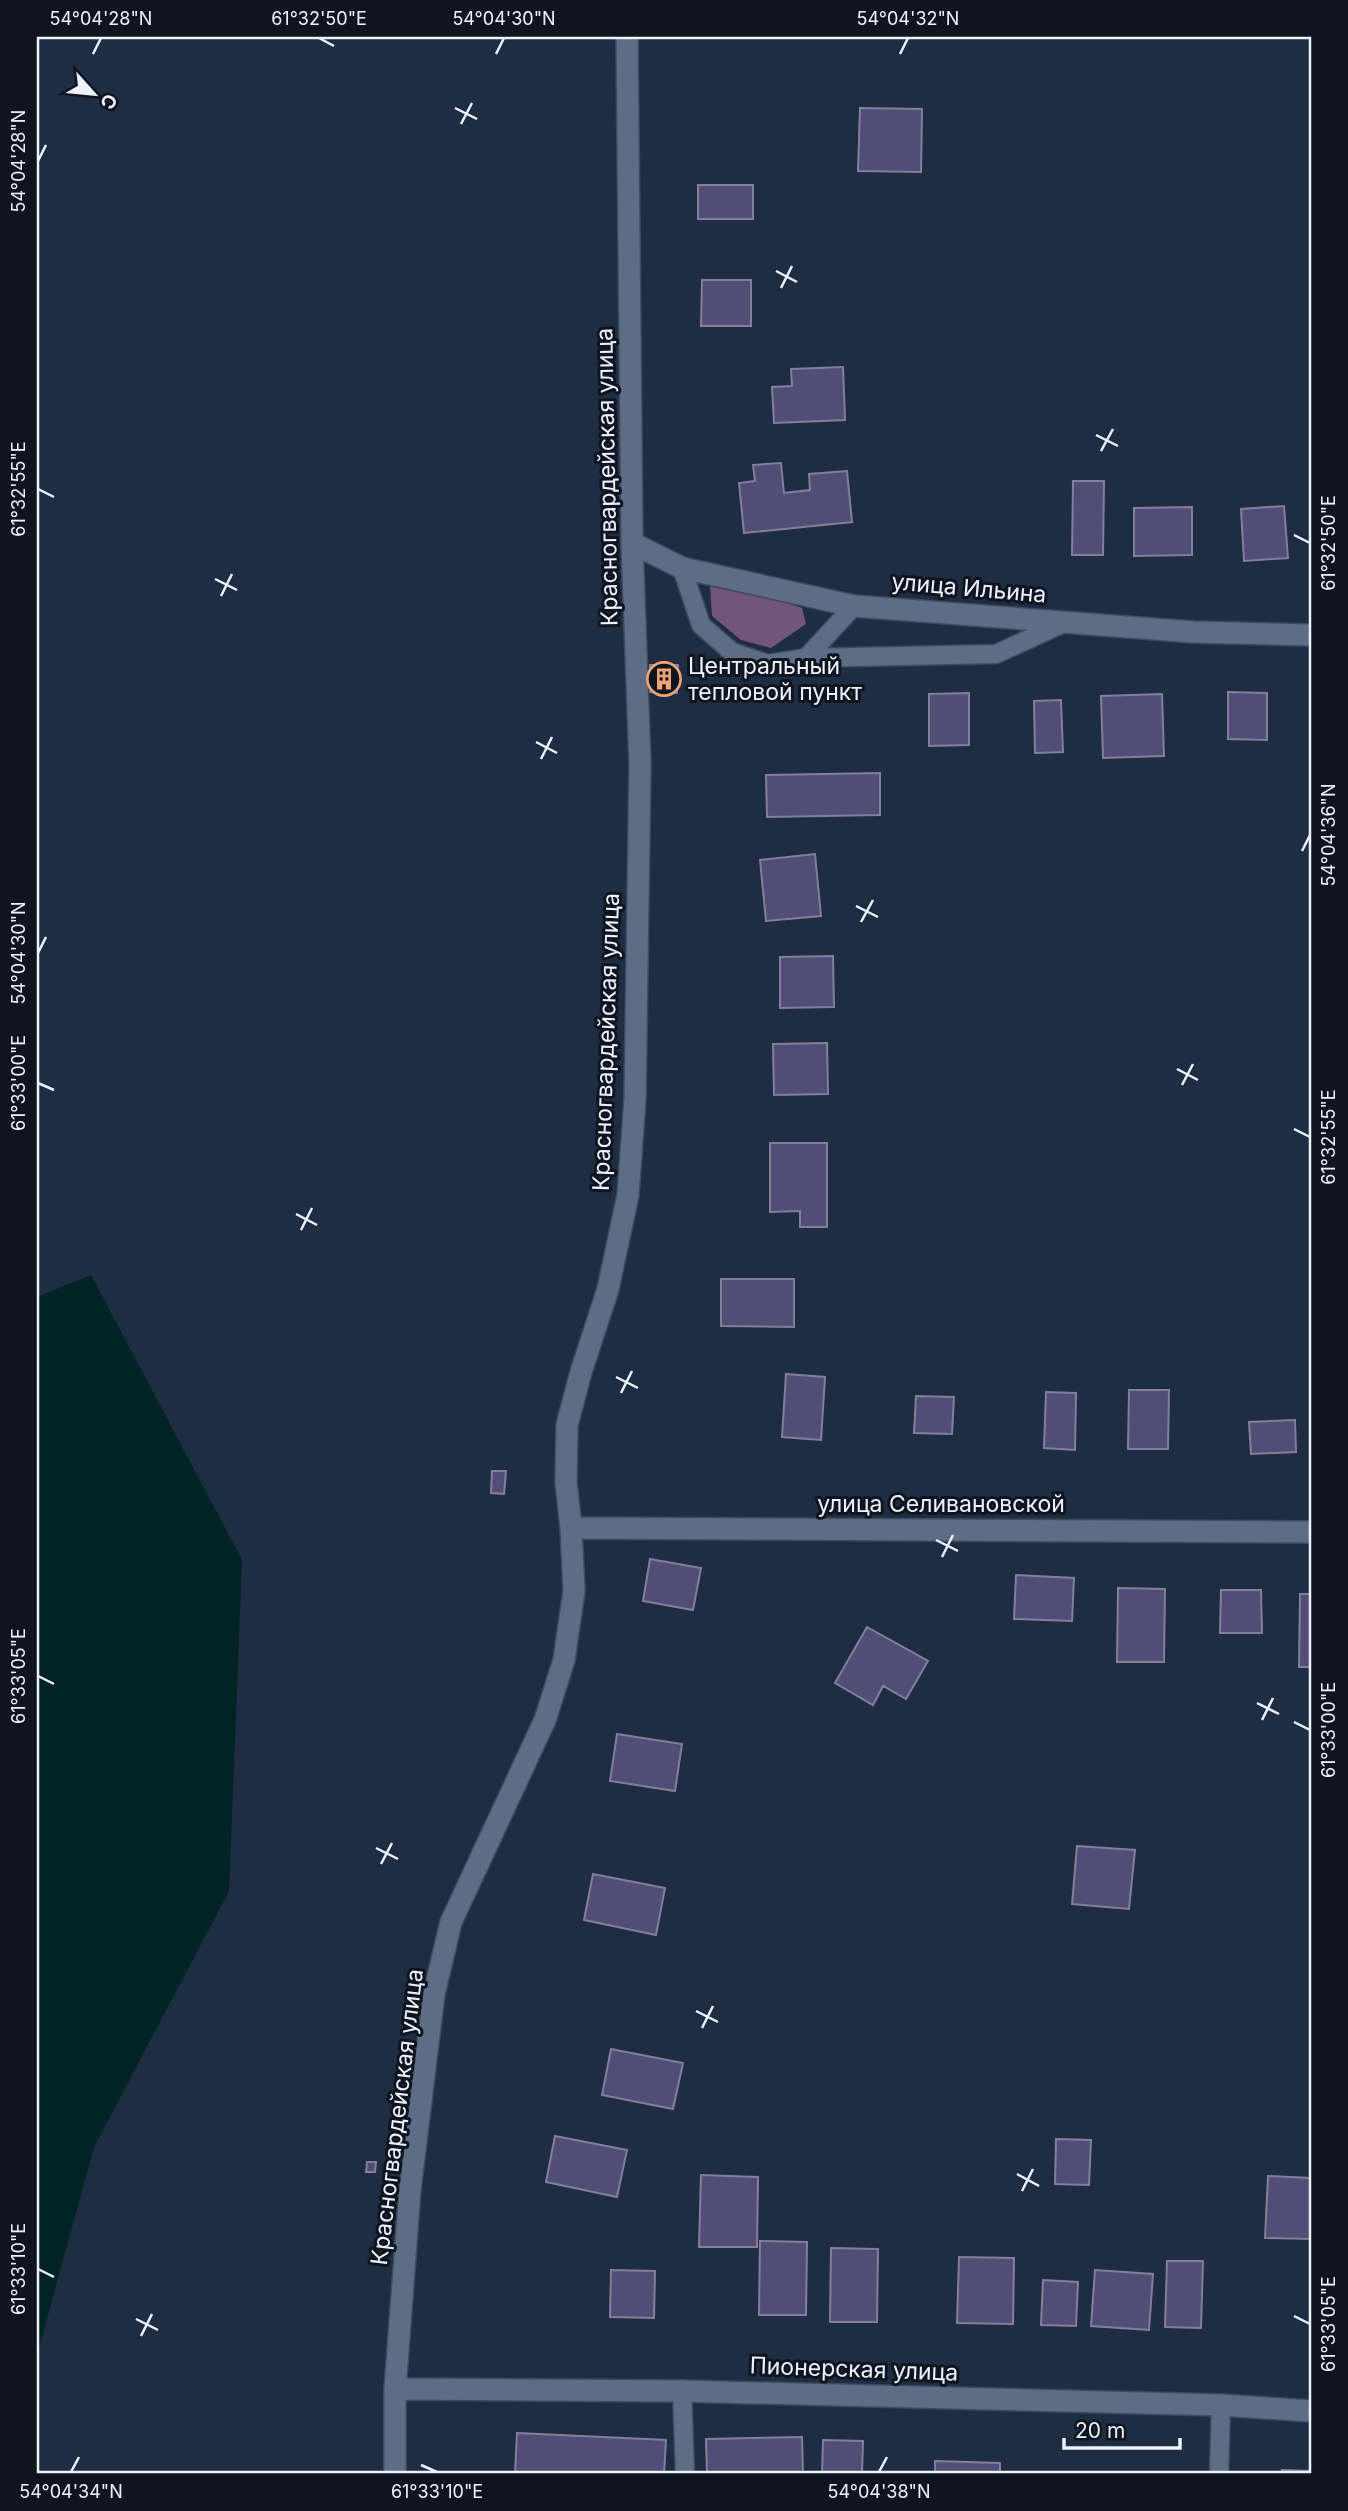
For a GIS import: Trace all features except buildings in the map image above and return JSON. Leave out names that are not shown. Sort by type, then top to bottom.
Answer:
[{"type":"street","name":"Красногвардейская улица","points":[[395,2474],[395,2389],[410,2190],[434,1994],[452,1922],[545,1720],[564,1660],[573,1591],[566,1482],[566,1425],[608,1289],[626,1209],[635,1099],[640,764],[632,543],[626,37]]},
{"type":"street","name":"улица Ильина","points":[[632,543],[682,568],[854,606],[1193,632],[1311,635]]},
{"type":"street","name":"улица Селивановской","points":[[571,1528],[1311,1532]]},
{"type":"street","name":"Пионерская улица","points":[[395,2389],[682,2391],[1221,2405],[1311,2411]]},
{"type":"lane","points":[[682,568],[701,625],[733,652],[768,664],[806,658],[996,654],[1066,622]]},
{"type":"lane","points":[[806,658],[854,606]]},
{"type":"lane","points":[[682,2391],[685,2474]]},
{"type":"lane","points":[[1219,2474],[1221,2405]]},
{"type":"shaded area","points":[[710,586],[758,592],[802,608],[806,624],[771,648],[741,640],[712,616]]},
{"type":"shaded area","points":[[91,1275],[242,1560],[229,1891],[94,2147],[37,2355],[37,1297]]},
{"type":"place","name":"Центральный тепловой пункт","points":[[664,679]]}]
